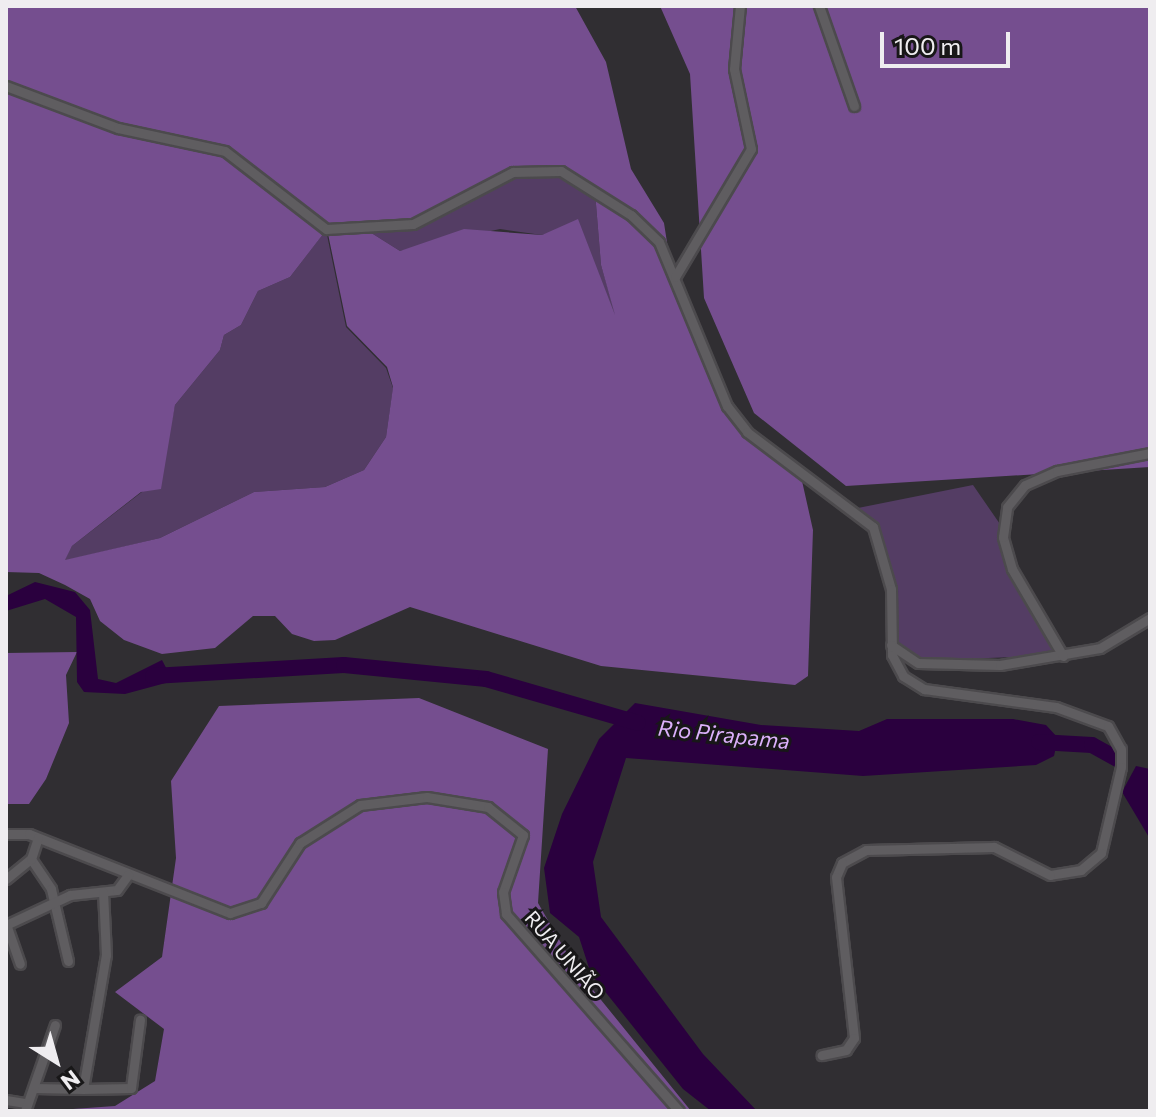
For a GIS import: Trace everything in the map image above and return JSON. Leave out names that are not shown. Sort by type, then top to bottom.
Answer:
[{"type":"street","points":[[675,277],[751,149],[734,69],[740,6]]},
{"type":"street","points":[[819,6],[854,106]]},
{"type":"street","points":[[6,86],[118,128],[225,151],[326,229],[413,224],[513,172],[553,169],[648,229],[675,277],[735,419],[863,516],[878,535],[891,589],[891,645],[903,676],[924,689],[1056,707],[1102,721],[1117,739],[1121,767],[1101,853],[1081,870],[1050,875],[994,847],[866,850],[846,859],[836,877],[854,1038],[846,1050],[822,1055]]},
{"type":"street","points":[[1063,656],[1012,569],[1002,519],[1025,485],[1057,471],[1150,453]]},
{"type":"street","points":[[891,645],[918,663],[959,667],[1063,656],[1100,648],[1150,618]]},
{"type":"street","name":"RUA UNIÃO","points":[[128,875],[210,909],[230,913],[261,903],[300,843],[360,805],[427,797],[488,807],[523,835],[503,892],[506,914],[679,1111]]},
{"type":"street","points":[[6,834],[38,838],[128,875],[121,887],[55,901],[6,924],[20,964]]},
{"type":"street","points":[[6,879],[31,859],[38,838]]},
{"type":"street","points":[[31,859],[55,901],[68,961]]},
{"type":"street","points":[[83,1089],[106,955],[103,892]]},
{"type":"street","points":[[35,1088],[131,1088],[140,1020]]},
{"type":"street","points":[[6,1100],[25,1107],[35,1088],[55,1025]]},
{"type":"shaded area","points":[[6,6],[575,6],[606,62],[631,169],[664,223],[671,268],[735,419],[800,472],[813,530],[808,676],[795,685],[601,666],[410,607],[335,640],[314,641],[292,634],[275,616],[253,616],[215,648],[162,654],[124,640],[100,621],[90,599],[65,585],[39,573],[6,572]],"holes":[[[545,166],[595,192],[601,265],[615,315],[578,219],[542,235],[464,229],[400,251],[365,229],[413,224],[529,168]],[[327,229],[347,326],[387,367],[393,387],[386,437],[364,470],[325,487],[254,492],[160,538],[65,560],[72,546],[141,492],[161,489],[175,405],[220,350],[224,335],[241,325],[258,291],[290,277]]]},
{"type":"shaded area","points":[[660,6],[1150,6],[1150,467],[846,486],[754,413],[704,298],[690,74]]},
{"type":"shaded area","points":[[545,166],[595,192],[601,265],[622,336],[562,229],[542,235],[500,229],[400,251],[365,229]]},
{"type":"shaded area","points":[[326,230],[346,327],[386,368],[393,388],[386,437],[364,470],[325,487],[254,492],[160,538],[64,561],[72,546],[160,478],[175,405],[220,350],[224,335],[241,325],[258,291],[290,277]]},
{"type":"shaded area","points":[[973,485],[1002,527],[1011,570],[1061,655],[918,661],[893,655],[884,548],[853,509]]},
{"type":"shaded area","points":[[77,652],[66,675],[69,723],[46,779],[29,804],[6,804],[6,653]]},
{"type":"shaded area","points":[[419,698],[548,749],[538,903],[576,969],[691,1111],[45,1111],[115,1106],[155,1081],[164,1029],[115,992],[162,957],[176,858],[171,781],[219,706]]},
{"type":"water","points":[[35,582],[75,592],[90,610],[98,679],[116,683],[162,660],[173,681],[125,694],[84,692],[77,682],[76,617],[45,599],[6,611],[6,596]]},
{"type":"water","points":[[635,703],[761,725],[859,731],[887,719],[1013,719],[1046,725],[1058,738],[1054,756],[1036,765],[863,776],[626,758],[593,862],[601,917],[703,1054],[757,1111],[711,1111],[683,1089],[591,974],[579,937],[550,913],[544,868],[562,814],[599,739]]},
{"type":"water","points":[[1136,766],[1150,769],[1150,839],[1122,792]]},
{"type":"waterway","points":[[153,676],[344,665],[486,679],[638,723]]},
{"type":"waterway","name":"Rio Pirapama","points":[[1039,742],[1092,745],[1119,760]]}]
